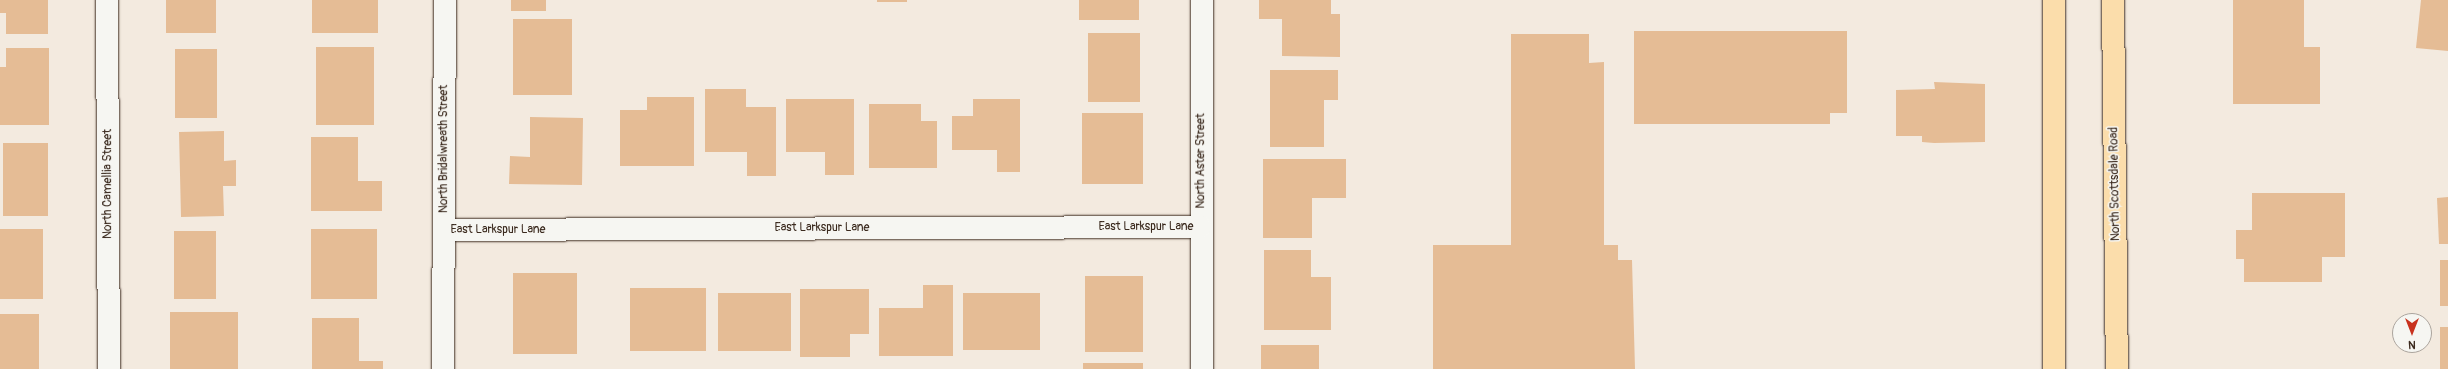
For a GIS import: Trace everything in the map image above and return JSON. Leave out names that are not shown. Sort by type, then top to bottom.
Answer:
[{"type":"main road","points":[[2054,0],[2054,369]]},
{"type":"main road","name":"North Scottsdale Road","points":[[2113,0],[2116,369]]},
{"type":"street","name":"North Camellia Street","points":[[107,0],[109,369]]},
{"type":"street","name":"North Bridalwreath Street","points":[[443,369],[445,0]]},
{"type":"street","name":"North Aster Street","points":[[1202,0],[1200,227],[1202,369]]},
{"type":"street","name":"East Larkspur Lane","points":[[444,230],[1200,227]]},
{"type":"building","points":[[0,0],[48,0],[48,34],[6,34],[6,13],[0,13]]},
{"type":"building","points":[[166,0],[216,0],[216,33],[166,33]]},
{"type":"building","points":[[312,0],[378,0],[378,33],[312,33]]},
{"type":"building","points":[[511,0],[546,0],[546,11],[511,11]]},
{"type":"building","points":[[877,0],[907,0],[907,2],[877,2]]},
{"type":"building","points":[[1079,0],[1139,0],[1139,20],[1079,20]]},
{"type":"building","points":[[1259,0],[1331,0],[1331,14],[1340,14],[1340,57],[1282,56],[1282,19],[1259,19]]},
{"type":"building","points":[[2233,0],[2304,0],[2304,47],[2320,47],[2320,104],[2233,104]]},
{"type":"building","points":[[2421,0],[2448,0],[2448,51],[2416,48]]},
{"type":"building","points":[[513,19],[572,19],[572,95],[513,95]]},
{"type":"building","points":[[1634,31],[1847,31],[1847,113],[1830,113],[1830,124],[1634,124]]},
{"type":"building","points":[[1088,33],[1140,33],[1140,102],[1088,102]]},
{"type":"building","points":[[1511,34],[1589,34],[1589,63],[1604,62],[1604,245],[1618,245],[1618,260],[1632,260],[1635,369],[1433,369],[1433,245],[1511,245]]},
{"type":"building","points":[[316,47],[374,47],[374,125],[316,125]]},
{"type":"building","points":[[6,48],[49,48],[49,125],[0,125],[0,67],[6,67]]},
{"type":"building","points":[[175,49],[217,49],[217,118],[175,118]]},
{"type":"building","points":[[1270,70],[1338,70],[1338,100],[1324,100],[1324,147],[1270,147]]},
{"type":"building","points":[[1934,82],[1985,84],[1985,142],[1934,143],[1922,142],[1922,136],[1896,136],[1896,90],[1935,89]]},
{"type":"building","points":[[705,89],[746,89],[746,107],[776,107],[776,176],[747,176],[747,152],[705,152]]},
{"type":"building","points":[[647,97],[694,97],[694,166],[620,166],[620,110],[647,110]]},
{"type":"building","points":[[786,99],[854,99],[854,175],[825,175],[825,152],[786,152]]},
{"type":"building","points":[[973,99],[1020,99],[1020,172],[997,172],[997,150],[952,150],[952,116],[973,116]]},
{"type":"building","points":[[869,104],[921,104],[921,121],[937,121],[937,168],[869,168]]},
{"type":"building","points":[[1082,113],[1143,113],[1143,184],[1082,184]]},
{"type":"building","points":[[530,117],[583,118],[582,185],[509,184],[510,156],[530,157]]},
{"type":"building","points":[[224,131],[224,161],[236,160],[236,186],[223,186],[224,216],[181,217],[179,132]]},
{"type":"building","points":[[311,137],[358,137],[358,181],[382,181],[382,211],[311,211]]},
{"type":"building","points":[[3,143],[48,143],[48,216],[3,216]]},
{"type":"building","points":[[1263,159],[1346,159],[1346,198],[1312,198],[1312,238],[1263,238]]},
{"type":"building","points":[[2252,193],[2345,193],[2345,257],[2322,257],[2322,282],[2244,282],[2244,259],[2236,259],[2236,230],[2252,230]]},
{"type":"building","points":[[2448,197],[2448,244],[2439,244],[2437,198]]},
{"type":"building","points":[[0,229],[43,229],[43,299],[0,299]]},
{"type":"building","points":[[311,229],[377,229],[377,299],[311,299]]},
{"type":"building","points":[[174,231],[216,231],[216,299],[174,299]]},
{"type":"building","points":[[1264,250],[1311,250],[1311,277],[1331,277],[1331,330],[1264,330]]},
{"type":"building","points":[[2440,260],[2448,260],[2448,306],[2440,306]]},
{"type":"building","points":[[513,273],[577,273],[577,354],[513,354]]},
{"type":"building","points":[[1085,276],[1143,276],[1143,352],[1085,352]]},
{"type":"building","points":[[923,285],[953,285],[953,356],[879,356],[879,308],[923,308]]},
{"type":"building","points":[[630,288],[706,288],[706,351],[630,351]]},
{"type":"building","points":[[800,289],[869,289],[869,334],[850,334],[850,357],[800,357]]},
{"type":"building","points":[[718,293],[791,293],[791,351],[718,351]]},
{"type":"building","points":[[963,293],[1040,293],[1040,350],[963,350]]},
{"type":"building","points":[[170,312],[238,312],[238,369],[170,369]]},
{"type":"building","points":[[0,314],[39,314],[39,369],[0,369]]},
{"type":"building","points":[[312,318],[359,318],[359,361],[383,361],[383,369],[312,369]]},
{"type":"building","points":[[2440,327],[2448,327],[2448,369],[2440,369]]},
{"type":"building","points":[[1261,345],[1319,345],[1319,369],[1261,369]]},
{"type":"building","points":[[1083,363],[1143,363],[1143,369],[1083,369]]}]
